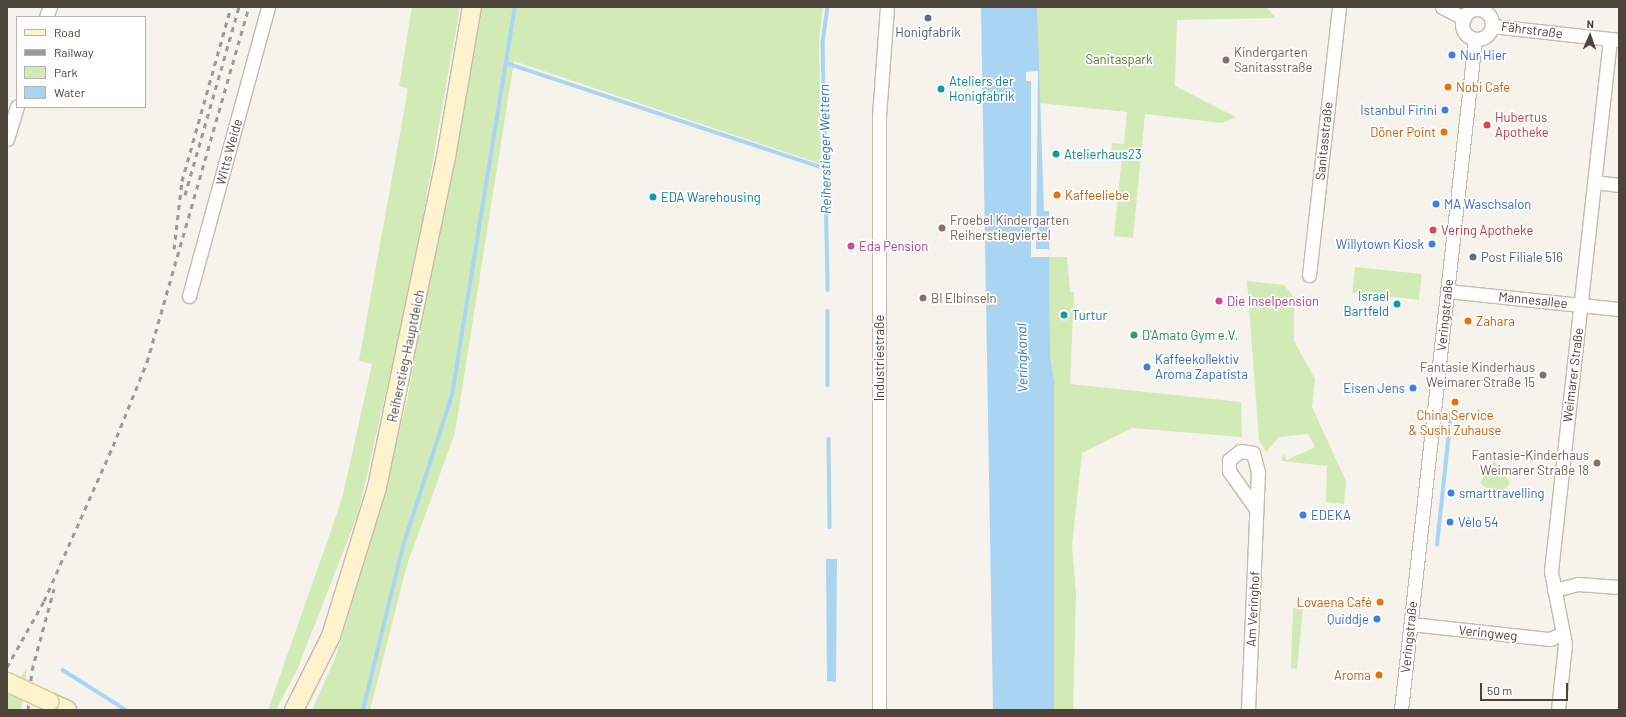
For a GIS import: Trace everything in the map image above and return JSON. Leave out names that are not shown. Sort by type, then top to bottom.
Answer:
[{"type":"main road","name":"Reiherstieg-Hauptdeich","points":[[294,710],[300,702],[331,636],[377,487],[445,164],[472,7]]},
{"type":"main road","points":[[7,682],[55,706],[67,710]]},
{"type":"street","name":"Witts Weide","points":[[189,296],[268,7]]},
{"type":"street","name":"Industriestraße","points":[[879,710],[879,116],[887,7]]},
{"type":"street","name":"Sanitasstraße","points":[[1309,275],[1339,7]]},
{"type":"street","points":[[1442,7],[1464,18]]},
{"type":"street","points":[[1480,8],[1489,15],[1492,26],[1486,36],[1475,39],[1464,31],[1464,18],[1470,11],[1480,8]]},
{"type":"street","name":"Fährstraße","points":[[1492,26],[1614,40]]},
{"type":"street","name":"Veringstraße","points":[[1401,710],[1412,624],[1475,39]]},
{"type":"street","name":"Weimarer Straße","points":[[1558,710],[1563,633],[1551,571],[1595,182],[1614,40]]},
{"type":"street","points":[[7,139],[17,108]]},
{"type":"street","points":[[1595,182],[1619,185]]},
{"type":"street","name":"Mannesallee","points":[[1447,291],[1619,309]]},
{"type":"street","name":"Am Veringhof","points":[[1248,710],[1256,509]]},
{"type":"street","points":[[1554,590],[1578,584],[1619,587]]},
{"type":"street","name":"Veringweg","points":[[1412,624],[1550,639],[1563,633]]},
{"type":"green space","points":[[412,7],[460,7],[412,279],[358,514],[297,670],[276,710],[268,710],[342,499],[372,364],[359,361],[408,89],[399,86]]},
{"type":"green space","points":[[479,7],[823,7],[819,40],[821,164],[514,61],[455,433],[407,565],[370,710],[312,710],[335,659],[376,524],[407,400]]},
{"type":"green space","name":"Sanitaspark","points":[[1037,7],[1266,7],[1276,18],[1177,20],[1175,86],[1236,117],[1222,123],[1145,114],[1133,238],[1114,236],[1122,156],[1111,154],[1112,143],[1124,144],[1127,112],[1039,103]]},
{"type":"green space","points":[[1049,257],[1067,257],[1070,292],[1074,292],[1070,384],[1241,402],[1242,437],[1132,428],[1082,453],[1072,546],[1076,593],[1073,710],[1054,710],[1054,381],[1050,355]]},
{"type":"green space","points":[[1355,267],[1422,274],[1419,300],[1352,293]]},
{"type":"green space","points":[[1247,281],[1284,285],[1294,297],[1294,341],[1315,379],[1312,407],[1346,481],[1344,504],[1326,502],[1327,466],[1282,461],[1283,453],[1287,460],[1315,447],[1308,434],[1279,437],[1266,452],[1259,440]]},
{"type":"green space","points":[[1494,460],[1510,482],[1500,497],[1480,483]]},
{"type":"green space","points":[[1293,608],[1303,608],[1297,669],[1291,668]]},
{"type":"green space","points":[[27,668],[21,710],[7,710],[7,696]]},
{"type":"water","name":"Veringkanal","points":[[981,7],[1037,7],[1044,211],[1049,211],[1050,355],[1054,381],[1054,710],[993,710]]},
{"type":"water","points":[[826,559],[837,559],[836,682],[827,681]]},
{"type":"pier","points":[[1038,71],[1036,249],[1049,249],[1049,257],[1031,257],[1031,81],[1026,81],[1026,72]]},
{"type":"waterway","points":[[363,710],[403,546],[452,395],[515,7]]},
{"type":"waterway","name":"Reiherstieger Wettern","points":[[828,7],[823,43],[828,290]]},
{"type":"waterway","points":[[506,63],[826,169]]},
{"type":"waterway","name":"Reiherstieger Wettern","points":[[828,311],[828,385]]},
{"type":"waterway","points":[[1437,545],[1451,415]]},
{"type":"waterway","name":"Reiherstieger Wettern","points":[[829,439],[830,527]]},
{"type":"waterway","points":[[63,670],[126,710]]},
{"type":"railway","points":[[174,249],[182,181],[231,7]]},
{"type":"railway","points":[[185,195],[239,7]]},
{"type":"railway","points":[[7,667],[44,601],[113,446],[147,362],[249,7]]},
{"type":"railway","points":[[28,710],[32,670],[54,589]]},
{"type":"place","name":"Honigfabrik","points":[[928,18]]},
{"type":"place","name":"Nur Hier","points":[[1452,55]]},
{"type":"place","name":"Kindergarten Sanitasstraße","points":[[1226,60]]},
{"type":"place","name":"Nobi Cafe","points":[[1448,87]]},
{"type":"place","name":"Ateliers der Honigfabrik","points":[[941,89]]},
{"type":"place","name":"Istanbul Firini","points":[[1445,110]]},
{"type":"place","name":"Hubertus Apotheke","points":[[1487,125]]},
{"type":"place","name":"Döner Point","points":[[1444,132]]},
{"type":"place","name":"Atelierhaus23","points":[[1056,154]]},
{"type":"place","name":"Kaffeeliebe","points":[[1057,195]]},
{"type":"place","name":"EDA Warehousing","points":[[653,197]]},
{"type":"place","name":"MA Waschsalon","points":[[1436,204]]},
{"type":"place","name":"Froebel Kindergarten Reiherstiegviertel","points":[[942,228]]},
{"type":"place","name":"Vering Apotheke","points":[[1433,230]]},
{"type":"place","name":"Willytown Kiosk","points":[[1432,244]]},
{"type":"place","name":"Eda Pension","points":[[851,246]]},
{"type":"place","name":"Post Filiale 516","points":[[1473,257]]},
{"type":"place","name":"BI Elbinseln","points":[[923,298]]},
{"type":"place","name":"Die Inselpension","points":[[1219,301]]},
{"type":"place","name":"Israel Bartfeld","points":[[1397,304]]},
{"type":"place","name":"Turtur","points":[[1064,315]]},
{"type":"place","name":"Zahara","points":[[1468,321]]},
{"type":"place","name":"D'Amato Gym e.V.","points":[[1134,335]]},
{"type":"place","name":"Kaffeekollektiv Aroma Zapatista","points":[[1147,367]]},
{"type":"place","name":"Fantasie Kinderhaus Weimarer Straße 15","points":[[1543,375]]},
{"type":"place","name":"Eisen Jens","points":[[1413,388]]},
{"type":"place","name":"China Service & Sushi Zuhause","points":[[1455,402]]},
{"type":"place","name":"Fantasie-Kinderhaus Weimarer Straße 18","points":[[1597,463]]},
{"type":"place","name":"smarttravelling","points":[[1451,493]]},
{"type":"place","name":"EDEKA","points":[[1303,515]]},
{"type":"place","name":"Vélo 54","points":[[1450,522]]},
{"type":"place","name":"Lovaena Café","points":[[1380,602]]},
{"type":"place","name":"Quiddje","points":[[1377,619]]},
{"type":"place","name":"Aroma","points":[[1379,675]]}]
